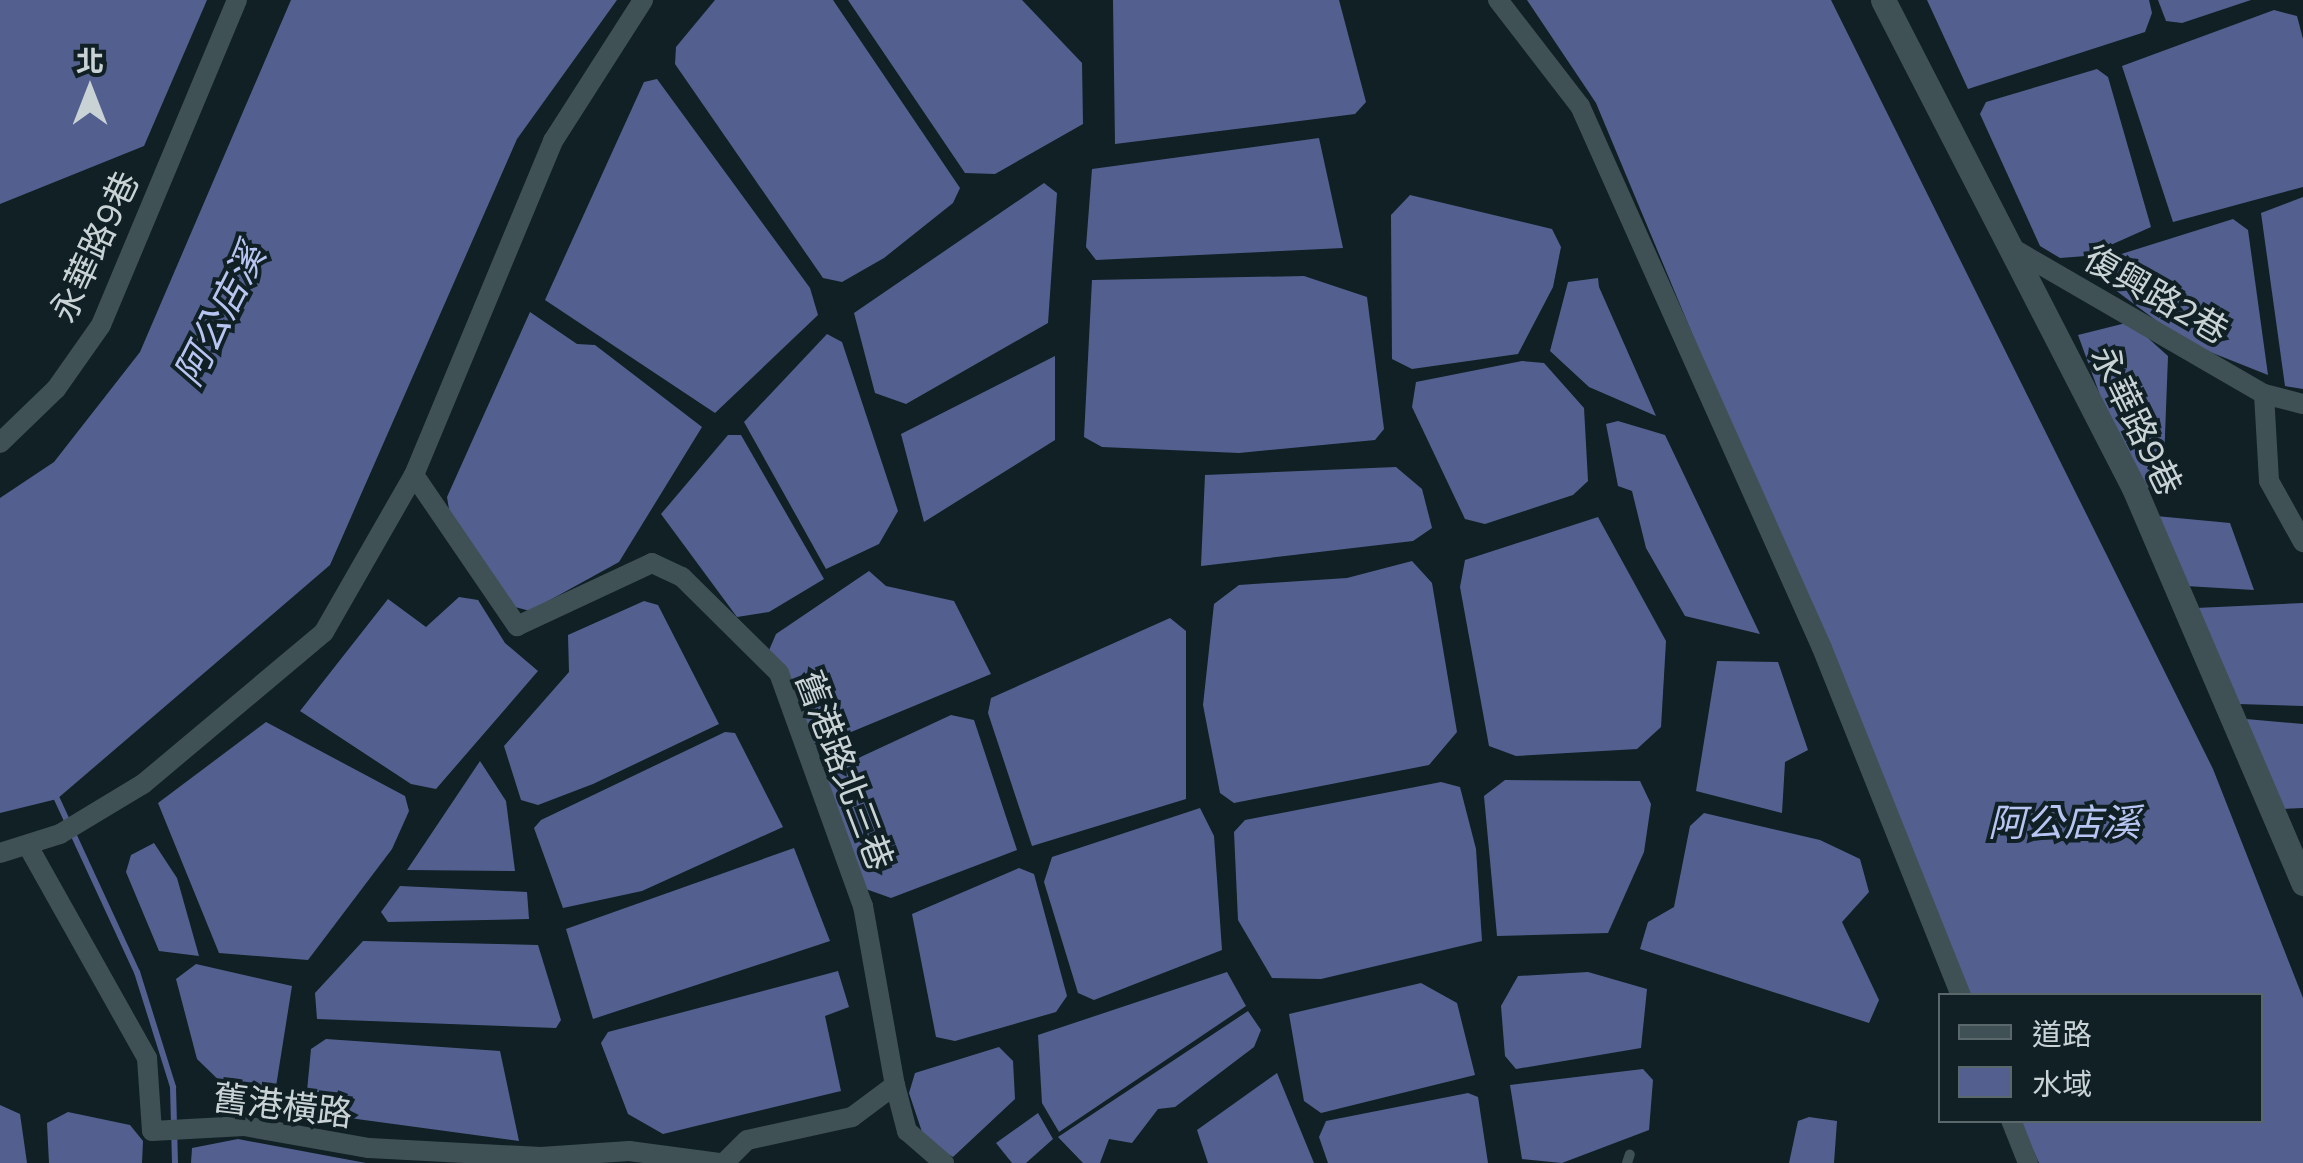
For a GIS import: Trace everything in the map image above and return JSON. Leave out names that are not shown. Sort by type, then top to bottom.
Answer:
[{"type":"street","name":"永華路9巷","points":[[0,442],[56,389],[101,325],[237,0]]},
{"type":"street","points":[[0,853],[60,834],[88,817],[244,708],[324,632],[414,475],[553,141],[643,0]]},
{"type":"street","points":[[1498,0],[1580,106],[1822,648],[1960,993]]},
{"type":"street","name":"永華路9巷","points":[[1883,0],[2017,251],[2134,488],[2303,883]]},
{"type":"street","name":"復興路2巷","points":[[2017,251],[2264,394],[2303,404]]},
{"type":"street","points":[[2264,394],[2269,481],[2303,542]]},
{"type":"street","name":"舊港路北三巷","points":[[414,475],[517,626],[652,563],[682,576],[779,673],[863,906],[907,1131],[944,1163]]},
{"type":"street","name":"舊港橫路","points":[[28,846],[147,1058],[152,1131],[198,1125],[369,1148],[540,1157],[629,1151],[722,1163]]},
{"type":"street","points":[[722,1163],[747,1140],[852,1117],[896,1085]]},
{"type":"street","points":[[2012,1123],[2028,1163]]},
{"type":"water","points":[[0,0],[207,0],[144,146],[0,204]]},
{"type":"water","name":"阿公店溪","points":[[291,0],[617,0],[517,139],[330,565],[57,799],[0,813],[0,498],[54,462],[140,352]]},
{"type":"water","points":[[715,0],[833,0],[960,188],[953,203],[884,258],[842,282],[823,278],[675,64],[676,47]]},
{"type":"water","points":[[848,0],[1022,0],[1082,63],[1083,124],[995,174],[965,173]]},
{"type":"water","points":[[1113,0],[1339,0],[1366,102],[1355,114],[1115,144]]},
{"type":"water","name":"阿公店溪","points":[[1527,0],[1831,0],[2213,769],[2303,998],[2303,1163],[2039,1163],[2021,1123],[2263,1123],[2263,993],[1967,993],[1596,103]]},
{"type":"water","points":[[1927,0],[2149,0],[2152,13],[2145,32],[1968,89]]},
{"type":"water","points":[[2158,0],[2251,0],[2182,23],[2166,21]]},
{"type":"water","points":[[2274,10],[2297,16],[2303,39],[2303,187],[2173,222],[2122,66]]},
{"type":"water","points":[[2097,69],[2108,77],[2151,227],[2086,256],[2060,258],[2040,246],[1980,114],[1986,102]]},
{"type":"water","points":[[657,79],[810,288],[818,315],[715,413],[545,300],[644,82]]},
{"type":"water","points":[[1319,138],[1343,248],[1096,260],[1086,247],[1092,169]]},
{"type":"water","points":[[1044,183],[1057,193],[1048,323],[906,404],[875,393],[854,313]]},
{"type":"water","points":[[1410,195],[1552,229],[1561,247],[1553,287],[1518,354],[1412,369],[1392,359],[1391,215]]},
{"type":"water","points":[[2303,197],[2303,389],[2285,386],[2261,213]]},
{"type":"water","points":[[2233,219],[2248,230],[2268,375],[2185,342],[2083,266]]},
{"type":"water","points":[[1304,276],[1367,297],[1384,429],[1375,440],[1239,453],[1102,447],[1084,437],[1092,280]]},
{"type":"water","points":[[1598,278],[1656,416],[1589,387],[1550,351],[1568,282]]},
{"type":"water","points":[[530,312],[577,344],[595,345],[702,427],[619,562],[530,611],[515,607],[450,515],[447,497]]},
{"type":"water","points":[[2130,322],[2168,356],[2163,487],[2134,488],[2078,335]]},
{"type":"water","points":[[827,334],[842,342],[898,511],[879,544],[826,569],[744,422]]},
{"type":"water","points":[[1055,356],[1055,440],[924,522],[901,434]]},
{"type":"water","points":[[1522,361],[1544,363],[1584,408],[1588,481],[1573,495],[1485,524],[1465,519],[1412,407],[1416,382]]},
{"type":"water","points":[[1618,421],[1665,435],[1760,634],[1685,616],[1646,548],[1632,491],[1618,486],[1606,424]]},
{"type":"water","points":[[728,435],[741,435],[824,579],[769,612],[737,617],[661,514]]},
{"type":"water","points":[[1396,467],[1422,489],[1432,528],[1413,541],[1201,566],[1205,475]]},
{"type":"water","points":[[2156,516],[2230,523],[2254,590],[2186,586]]},
{"type":"water","points":[[1598,517],[1666,641],[1661,727],[1637,749],[1516,756],[1489,746],[1460,587],[1465,560]]},
{"type":"water","points":[[1412,561],[1432,583],[1457,732],[1429,765],[1234,803],[1220,793],[1203,705],[1214,604],[1239,585],[1347,578]]},
{"type":"water","points":[[869,571],[886,586],[954,601],[991,674],[815,747],[767,655],[776,634]]},
{"type":"water","points":[[459,597],[478,600],[505,643],[538,671],[436,789],[411,784],[300,711],[388,599],[426,627]]},
{"type":"water","points":[[644,601],[658,605],[719,724],[593,784],[538,805],[521,800],[504,746],[569,672],[568,635]]},
{"type":"water","points":[[2303,603],[2303,706],[2238,704],[2196,608]]},
{"type":"water","points":[[1170,618],[1186,631],[1186,799],[1032,846],[988,713],[991,698]]},
{"type":"water","points":[[1717,661],[1778,662],[1808,750],[1785,762],[1782,813],[1696,791]]},
{"type":"water","points":[[951,715],[974,720],[1017,850],[891,898],[863,888],[824,774]]},
{"type":"water","points":[[2246,719],[2303,724],[2303,808],[2279,809]]},
{"type":"water","points":[[266,722],[405,796],[409,811],[392,849],[308,960],[219,953],[158,803]]},
{"type":"water","points":[[725,732],[735,733],[783,827],[642,891],[563,908],[534,828],[541,820]]},
{"type":"water","points":[[480,761],[506,801],[515,871],[407,870]]},
{"type":"water","points":[[1505,780],[1640,781],[1651,804],[1644,852],[1608,933],[1497,936],[1484,796]]},
{"type":"water","points":[[1441,782],[1460,787],[1476,849],[1482,941],[1321,979],[1272,978],[1238,920],[1234,832],[1245,820]]},
{"type":"water","points":[[1200,808],[1214,836],[1222,950],[1094,1000],[1078,993],[1044,882],[1052,857]]},
{"type":"water","points":[[1704,813],[1820,840],[1860,859],[1869,892],[1842,922],[1879,1000],[1869,1023],[1640,949],[1648,922],[1674,907],[1690,826]]},
{"type":"water","points":[[154,843],[177,878],[199,956],[159,951],[126,872],[131,855]]},
{"type":"water","points":[[794,848],[830,941],[593,1019],[566,929]]},
{"type":"water","points":[[1019,868],[1034,874],[1067,996],[1056,1012],[955,1041],[936,1037],[912,914]]},
{"type":"water","points":[[400,886],[527,892],[529,919],[388,922],[381,912]]},
{"type":"water","points":[[363,941],[538,945],[561,1020],[556,1028],[317,1019],[315,993]]},
{"type":"water","points":[[196,964],[292,986],[274,1099],[232,1093],[197,1059],[176,979]]},
{"type":"water","points":[[838,971],[849,1007],[825,1016],[841,1091],[663,1134],[628,1114],[601,1043],[608,1032]]},
{"type":"water","points":[[1227,972],[1246,1006],[1059,1132],[1042,1103],[1038,1035]]},
{"type":"water","points":[[1588,972],[1647,989],[1641,1048],[1516,1069],[1505,1056],[1501,1006],[1518,976]]},
{"type":"water","points":[[1421,983],[1457,1003],[1475,1075],[1321,1113],[1304,1101],[1289,1014]]},
{"type":"water","points":[[1248,1011],[1261,1030],[1254,1047],[1175,1107],[1158,1109],[1132,1143],[1109,1139],[1100,1163],[1083,1163],[1058,1137]]},
{"type":"water","points":[[326,1039],[500,1051],[519,1141],[305,1112],[311,1049]]},
{"type":"water","points":[[999,1047],[1013,1061],[1015,1099],[953,1157],[925,1141],[909,1093],[915,1073]]},
{"type":"water","points":[[1643,1069],[1653,1080],[1649,1130],[1562,1163],[1522,1159],[1510,1085]]},
{"type":"water","points":[[1277,1073],[1314,1163],[1208,1163],[1197,1130]]},
{"type":"water","points":[[1468,1093],[1478,1097],[1488,1163],[1328,1163],[1319,1137],[1326,1121]]},
{"type":"water","points":[[0,1105],[20,1114],[27,1163],[0,1163]]},
{"type":"water","points":[[68,1112],[130,1125],[143,1141],[142,1163],[49,1163],[47,1123]]},
{"type":"water","points":[[1038,1113],[1053,1139],[1026,1163],[1012,1163],[996,1143]]},
{"type":"water","points":[[1809,1117],[1837,1121],[1834,1163],[1789,1163],[1798,1121]]},
{"type":"water","points":[[238,1139],[366,1163],[191,1163],[192,1148]]},
{"type":"waterway","points":[[57,799],[137,972],[173,1087],[175,1163]]}]
